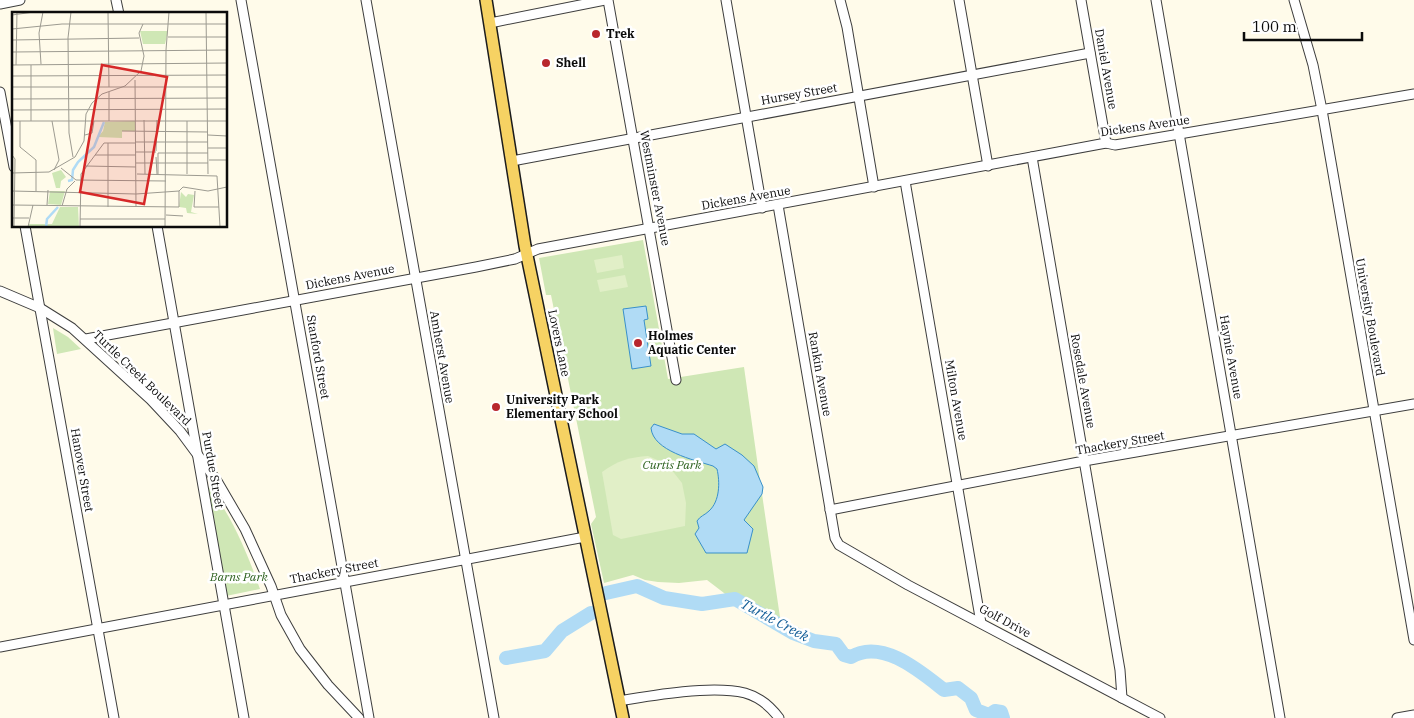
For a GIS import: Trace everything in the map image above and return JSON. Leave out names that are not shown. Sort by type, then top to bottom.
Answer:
[{"type":"main road","name":"Lovers Lane","points":[[486,0],[527,255],[623,718]]},
{"type":"street","points":[[0,4],[20,0]]},
{"type":"street","name":"Stanford Street","points":[[241,0],[369,718]]},
{"type":"street","name":"Amherst Avenue","points":[[366,0],[494,718]]},
{"type":"street","points":[[490,23],[606,0]]},
{"type":"street","name":"Westminster Avenue","points":[[606,0],[676,380]]},
{"type":"street","points":[[726,0],[762,208]]},
{"type":"street","points":[[840,0],[874,187]]},
{"type":"street","points":[[959,0],[988,166]]},
{"type":"street","name":"Daniel Avenue","points":[[1081,0],[1106,143]]},
{"type":"street","name":"Haynie Avenue","points":[[1156,0],[1280,718]]},
{"type":"street","name":"University Boulevard","points":[[1294,0],[1313,65],[1322,110],[1414,640]]},
{"type":"street","name":"Hursey Street","points":[[512,160],[1090,53]]},
{"type":"street","points":[[0,92],[12,156]]},
{"type":"street","name":"Dickens Avenue","points":[[86,340],[416,279],[515,259],[538,249],[1106,143],[1115,145],[1180,135],[1414,94]]},
{"type":"street","name":"Rosedale Avenue","points":[[1032,157],[1120,670],[1122,698]]},
{"type":"street","name":"Milton Avenue","points":[[905,181],[981,623]]},
{"type":"street","name":"Rankin Avenue","points":[[778,205],[835,538],[839,545]]},
{"type":"street","name":"Hanover Street","points":[[25,228],[114,718]]},
{"type":"street","name":"Purdue Street","points":[[157,228],[244,718]]},
{"type":"street","name":"Turtle Creek Boulevard","points":[[0,291],[57,317],[86,340],[180,431],[228,499],[245,529],[271,586],[280,614],[300,648],[328,685],[359,718]]},
{"type":"street","name":"Thackery Street","points":[[830,510],[1084,462],[1414,404]]},
{"type":"street","name":"Thackery Street","points":[[0,647],[585,537]]},
{"type":"street","name":"Golf Drive","points":[[839,545],[908,585],[1160,718]]},
{"type":"street","points":[[619,701],[681,692],[745,693],[762,701],[778,718]]},
{"type":"street","points":[[1397,718],[1414,715]]},
{"type":"green space","name":"Curtis Park","points":[[643,240],[668,379],[744,367],[760,481],[763,487],[762,494],[782,631],[738,607],[707,580],[679,583],[658,582],[645,580],[633,575],[604,583],[591,524],[596,517],[551,295],[546,295],[539,258]]},
{"type":"green space","points":[[622,255],[624,268],[597,273],[594,260]]},
{"type":"green space","points":[[625,275],[628,287],[600,292],[597,280]]},
{"type":"green space","points":[[53,328],[68,337],[81,349],[57,354]]},
{"type":"green space","points":[[648,456],[667,464],[682,483],[686,503],[685,526],[621,539],[613,535],[602,472],[624,460]]},
{"type":"green space","name":"Barns Park","points":[[207,485],[231,522],[244,548],[260,589],[226,596]]},
{"type":"water","name":"Holmes Aquatic Center","points":[[646,306],[648,319],[644,320],[651,366],[632,369],[623,309]]},
{"type":"water","points":[[654,424],[682,434],[694,434],[716,449],[725,444],[742,455],[754,466],[763,487],[762,494],[744,520],[753,529],[747,553],[706,553],[695,534],[699,528],[697,521],[713,507],[717,497],[719,480],[717,469],[666,449],[653,436],[651,428]]},
{"type":"waterway","name":"Turtle Creek","points":[[606,593],[637,586],[664,598],[702,604],[735,599],[793,633],[814,641],[836,644],[844,655],[851,657],[863,652],[888,654],[913,667],[944,690],[958,688],[971,698],[976,710],[989,715],[995,711],[1001,712],[1003,718]]},
{"type":"waterway","name":"Turtle Creek","points":[[506,658],[545,651],[562,631],[591,613]]},
{"type":"place","name":"Trek","points":[[596,34]]},
{"type":"place","name":"Shell","points":[[546,63]]},
{"type":"place","name":"Holmes Aquatic Center","points":[[638,343]]},
{"type":"place","name":"University Park Elementary School","points":[[496,407]]}]
